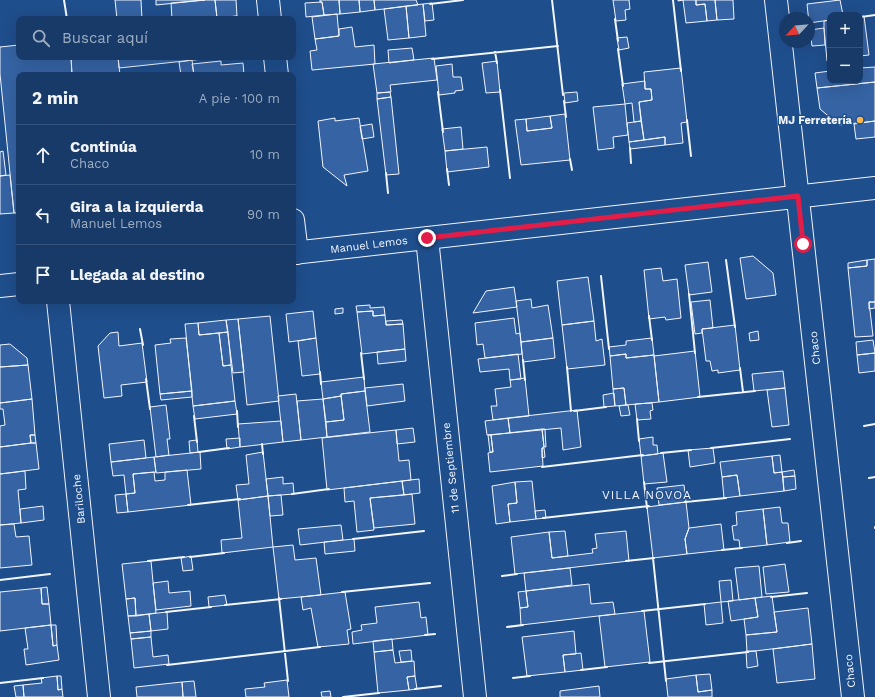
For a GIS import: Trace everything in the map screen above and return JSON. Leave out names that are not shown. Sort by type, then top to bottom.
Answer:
[{"type":"street","points":[[268,0],[270,16]]},
{"type":"street","name":"Chaco","points":[[776,0],[853,697]]},
{"type":"street","points":[[275,60],[277,72]]},
{"type":"street","name":"Manuel Lemos","points":[[296,253],[875,188]]},
{"type":"street","name":"11 de Septiembre","points":[[427,238],[475,697]]},
{"type":"street","points":[[0,286],[16,284]]},
{"type":"street","name":"Bariloche","points":[[58,304],[99,697]]},
{"type":"building","points":[[115,0],[141,0],[142,16],[117,16]]},
{"type":"building","points":[[156,0],[205,0],[156,5]]},
{"type":"building","points":[[215,0],[217,16],[172,16],[171,3]]},
{"type":"building","points":[[215,0],[236,0],[237,16],[217,16]]},
{"type":"building","points":[[320,0],[339,0],[340,14],[324,15],[322,2],[320,2]]},
{"type":"building","points":[[339,0],[359,0],[360,12],[340,14]]},
{"type":"building","points":[[359,0],[374,0],[375,10],[360,12]]},
{"type":"building","points":[[374,0],[416,0],[418,5],[375,10]]},
{"type":"building","points":[[613,0],[629,0],[630,9],[625,10],[626,20],[616,21]]},
{"type":"building","points":[[683,0],[696,0],[696,5],[705,4],[707,21],[686,23]]},
{"type":"building","points":[[696,0],[715,0],[717,20],[707,21],[705,4],[696,5]]},
{"type":"building","points":[[715,0],[733,0],[734,19],[717,20]]},
{"type":"building","points":[[840,0],[842,12],[827,12],[827,20],[815,22],[815,12],[808,12],[807,4]]},
{"type":"building","points":[[322,2],[324,15],[306,17],[305,3]]},
{"type":"building","points":[[432,3],[434,20],[425,21],[423,4]]},
{"type":"building","points":[[423,4],[426,36],[409,38],[406,6]]},
{"type":"building","points":[[406,6],[409,38],[388,40],[384,9]]},
{"type":"building","points":[[337,14],[339,36],[315,39],[312,17]]},
{"type":"building","points":[[863,16],[869,55],[863,56],[863,48]]},
{"type":"building","points":[[827,20],[827,61],[824,28],[824,21]]},
{"type":"building","points":[[352,27],[355,47],[374,45],[375,64],[312,70],[310,51],[317,50],[315,39],[339,36],[339,29]]},
{"type":"building","points":[[824,28],[825,45],[815,46],[815,29]]},
{"type":"building","points":[[627,37],[629,48],[619,50],[617,38]]},
{"type":"building","points":[[16,45],[16,60],[71,60],[72,72],[16,72],[16,213],[14,213],[0,74],[0,47]]},
{"type":"building","points":[[412,48],[414,60],[389,63],[388,50]]},
{"type":"building","points":[[434,58],[437,80],[390,85],[391,92],[377,93],[373,64]]},
{"type":"building","points":[[71,60],[118,60],[120,72],[72,72]]},
{"type":"building","points":[[118,60],[194,60],[119,68]]},
{"type":"building","points":[[192,60],[194,72],[181,72],[179,62]]},
{"type":"building","points":[[221,61],[221,65],[243,63],[244,72],[193,72],[192,64]]},
{"type":"building","points":[[497,61],[500,92],[486,93],[482,63]]},
{"type":"building","points":[[452,64],[453,77],[461,77],[463,90],[455,91],[455,93],[439,95],[436,66]]},
{"type":"building","points":[[875,67],[875,82],[863,83],[863,68]]},
{"type":"building","points":[[681,68],[687,122],[681,123],[683,143],[665,145],[665,137],[644,140],[639,102],[652,100],[651,89],[645,89],[644,72]]},
{"type":"building","points":[[827,71],[827,84],[856,84],[817,88],[815,73]]},
{"type":"building","points":[[645,81],[645,89],[651,89],[652,100],[639,102],[641,121],[634,122],[632,103],[625,104],[622,84]]},
{"type":"building","points":[[875,82],[875,121],[839,125],[820,109],[817,88]]},
{"type":"building","points":[[390,92],[391,97],[377,99],[377,93]]},
{"type":"building","points":[[577,92],[578,101],[565,103],[564,93]]},
{"type":"building","points":[[391,97],[399,174],[386,175],[377,99]]},
{"type":"building","points":[[625,104],[628,135],[613,137],[614,148],[598,150],[593,107]]},
{"type":"building","points":[[565,114],[570,160],[521,165],[515,120],[526,119],[527,131],[552,128],[550,116]]},
{"type":"building","points":[[550,116],[552,128],[527,131],[526,119]]},
{"type":"building","points":[[335,118],[335,121],[359,118],[368,171],[344,175],[347,186],[323,167],[318,121]]},
{"type":"building","points":[[641,121],[644,140],[629,142],[627,123]]},
{"type":"building","points":[[875,121],[875,137],[856,139],[854,124]]},
{"type":"building","points":[[372,124],[374,137],[362,139],[360,126]]},
{"type":"building","points":[[461,127],[463,149],[445,151],[442,129]]},
{"type":"building","points":[[665,137],[665,145],[630,149],[629,142]]},
{"type":"building","points":[[487,147],[489,167],[447,172],[445,151]]},
{"type":"building","points":[[3,151],[6,175],[0,176],[0,152]]},
{"type":"building","points":[[10,175],[14,213],[0,214],[0,176]]},
{"type":"building","points":[[753,256],[773,273],[776,295],[746,299],[740,258]]},
{"type":"building","points":[[875,259],[875,302],[869,302],[873,336],[855,337],[848,268],[867,266],[867,260]]},
{"type":"building","points":[[867,260],[867,266],[848,268],[848,263]]},
{"type":"building","points":[[708,262],[712,292],[689,295],[685,265]]},
{"type":"building","points":[[661,268],[663,281],[677,279],[681,318],[666,320],[665,317],[649,319],[644,270]]},
{"type":"building","points":[[588,277],[594,321],[562,325],[557,281]]},
{"type":"building","points":[[514,287],[517,307],[473,313],[486,291]]},
{"type":"building","points":[[531,299],[532,308],[548,305],[553,338],[521,342],[516,301]]},
{"type":"building","points":[[710,300],[713,328],[702,329],[702,333],[695,334],[691,302]]},
{"type":"building","points":[[869,302],[875,302],[875,308],[869,309]]},
{"type":"building","points":[[370,305],[370,308],[384,307],[385,315],[373,316],[373,311],[357,312],[356,306]]},
{"type":"building","points":[[343,308],[343,313],[335,314],[335,309]]},
{"type":"building","points":[[313,311],[316,338],[289,342],[286,314]]},
{"type":"building","points":[[373,311],[373,316],[385,315],[386,325],[403,324],[405,349],[362,354],[357,312]]},
{"type":"building","points":[[270,316],[279,401],[247,405],[238,319]]},
{"type":"building","points":[[514,318],[516,334],[520,333],[522,354],[485,358],[483,344],[477,345],[475,323]]},
{"type":"building","points":[[238,319],[244,372],[233,373],[226,320]]},
{"type":"building","points":[[226,320],[228,332],[199,335],[198,323]]},
{"type":"building","points":[[402,320],[403,324],[386,325],[386,321]]},
{"type":"building","points":[[594,321],[596,341],[602,339],[605,365],[567,369],[562,325]]},
{"type":"building","points":[[198,323],[199,335],[219,333],[223,366],[231,365],[235,401],[193,406],[185,324]]},
{"type":"building","points":[[735,325],[740,370],[718,373],[718,370],[712,371],[710,361],[706,361],[702,329]]},
{"type":"building","points":[[758,331],[759,340],[750,341],[749,333]]},
{"type":"building","points":[[118,332],[119,346],[142,343],[147,382],[121,385],[122,396],[104,398],[98,346],[110,333]]},
{"type":"building","points":[[228,332],[231,365],[223,366],[219,333]]},
{"type":"building","points":[[186,338],[192,391],[160,394],[155,345],[171,343],[170,339]]},
{"type":"building","points":[[316,338],[320,374],[302,376],[298,341]]},
{"type":"building","points":[[553,338],[555,358],[523,362],[521,342]]},
{"type":"building","points":[[652,338],[654,355],[626,358],[626,354],[610,356],[609,347],[626,345],[626,341]]},
{"type":"building","points":[[873,340],[875,353],[857,355],[856,342]]},
{"type":"building","points":[[10,344],[27,358],[28,365],[0,367],[0,345]]},
{"type":"building","points":[[405,349],[406,361],[378,364],[377,352]]},
{"type":"building","points":[[695,351],[700,397],[659,402],[654,356]]},
{"type":"building","points":[[875,353],[875,371],[859,373],[857,355]]},
{"type":"building","points":[[518,354],[521,379],[510,380],[509,369],[480,372],[478,359]]},
{"type":"building","points":[[626,354],[626,358],[654,355],[659,402],[626,405],[624,388],[613,389],[610,356]]},
{"type":"building","points":[[28,365],[32,399],[0,403],[0,367]]},
{"type":"building","points":[[783,371],[785,388],[754,391],[752,374]]},
{"type":"building","points":[[364,377],[365,391],[341,394],[341,396],[323,399],[321,382]]},
{"type":"building","points":[[525,378],[529,416],[493,420],[491,406],[497,406],[495,389],[511,387],[510,380]]},
{"type":"building","points":[[403,384],[405,401],[367,406],[365,388]]},
{"type":"building","points":[[624,388],[626,405],[615,406],[613,389]]},
{"type":"building","points":[[785,388],[789,425],[772,427],[767,390]]},
{"type":"building","points":[[192,391],[192,397],[161,400],[160,394]]},
{"type":"building","points":[[365,391],[370,432],[327,437],[326,422],[344,420],[341,394]]},
{"type":"building","points":[[614,393],[615,406],[604,407],[603,395]]},
{"type":"building","points":[[296,394],[301,440],[283,442],[278,396]]},
{"type":"building","points":[[341,396],[344,420],[326,422],[323,399]]},
{"type":"building","points":[[32,399],[35,435],[30,435],[31,443],[0,447],[0,426],[5,425],[3,409],[0,409],[0,403]]},
{"type":"building","points":[[323,399],[327,437],[301,440],[297,401]]},
{"type":"building","points":[[235,401],[237,414],[195,419],[193,406]]},
{"type":"building","points":[[652,403],[653,410],[650,411],[651,419],[637,420],[635,404]]},
{"type":"building","points":[[166,405],[170,439],[167,439],[169,455],[156,457],[150,407]]},
{"type":"building","points":[[628,405],[630,415],[621,416],[619,406]]},
{"type":"building","points":[[577,410],[581,447],[563,450],[561,428],[510,433],[508,418]]},
{"type":"building","points":[[508,418],[510,433],[487,435],[485,421]]},
{"type":"building","points":[[281,421],[283,442],[240,447],[238,424]]},
{"type":"building","points":[[413,428],[415,442],[397,444],[396,430]]},
{"type":"building","points":[[542,429],[544,447],[542,448],[543,466],[490,472],[488,453],[493,452],[491,435]]},
{"type":"building","points":[[542,429],[545,429],[546,447],[544,447]]},
{"type":"building","points":[[396,430],[399,461],[409,460],[411,480],[327,490],[322,438]]},
{"type":"building","points":[[30,435],[35,435],[36,443],[31,443]]},
{"type":"building","points":[[488,435],[491,435],[493,452],[490,452]]},
{"type":"building","points":[[653,437],[653,445],[657,445],[658,454],[641,456],[639,439]]},
{"type":"building","points":[[240,438],[240,447],[227,449],[226,439]]},
{"type":"building","points":[[144,440],[146,458],[111,462],[109,444]]},
{"type":"building","points":[[197,440],[198,452],[190,453],[189,441]]},
{"type":"building","points":[[36,443],[39,469],[0,474],[0,447]]},
{"type":"building","points":[[542,448],[544,448],[545,457],[542,458]]},
{"type":"building","points":[[713,448],[715,463],[690,467],[688,450]]},
{"type":"building","points":[[200,452],[201,469],[156,473],[154,457]]},
{"type":"building","points":[[263,452],[268,496],[238,500],[236,485],[249,484],[246,455]]},
{"type":"building","points":[[663,453],[667,482],[644,484],[641,456]]},
{"type":"building","points":[[780,455],[782,472],[774,473],[772,456]]},
{"type":"building","points":[[772,456],[774,473],[782,472],[784,491],[740,496],[737,475],[722,477],[720,462]]},
{"type":"building","points":[[154,457],[156,472],[133,474],[135,493],[126,494],[124,475],[113,476],[111,462]]},
{"type":"building","points":[[187,470],[191,505],[128,512],[126,494],[135,493],[133,474],[154,472],[155,481],[165,480],[165,472]]},
{"type":"building","points":[[794,470],[795,476],[783,477],[782,472]]},
{"type":"building","points":[[25,471],[26,489],[18,490],[21,523],[0,525],[0,474]]},
{"type":"building","points":[[737,475],[740,496],[724,498],[722,477]]},
{"type":"building","points":[[795,476],[796,489],[784,491],[783,477]]},
{"type":"building","points":[[283,477],[283,484],[293,483],[294,494],[268,496],[266,479]]},
{"type":"building","points":[[419,479],[420,493],[404,495],[402,481]]},
{"type":"building","points":[[402,481],[404,495],[370,498],[374,530],[357,532],[354,501],[345,502],[344,488]]},
{"type":"building","points":[[532,481],[536,519],[510,522],[508,504],[517,503],[515,482]]},
{"type":"building","points":[[515,482],[517,503],[508,504],[510,522],[496,524],[492,486]]},
{"type":"building","points":[[684,485],[686,502],[659,505],[657,488]]},
{"type":"building","points":[[126,494],[128,512],[117,513],[115,495]]},
{"type":"building","points":[[412,494],[415,524],[374,528],[370,498]]},
{"type":"building","points":[[281,495],[283,515],[270,516],[268,496]]},
{"type":"building","points":[[268,496],[273,547],[222,553],[221,540],[242,538],[238,500]]},
{"type":"building","points":[[686,502],[689,528],[685,539],[687,554],[653,558],[647,507]]},
{"type":"building","points":[[43,506],[44,520],[21,523],[20,509]]},
{"type":"building","points":[[780,507],[782,523],[788,523],[790,542],[767,545],[763,509]]},
{"type":"building","points":[[763,509],[767,545],[740,548],[739,540],[734,540],[732,526],[737,525],[736,512]]},
{"type":"building","points":[[545,510],[546,518],[536,519],[535,511]]},
{"type":"building","points":[[14,524],[16,537],[29,536],[32,565],[0,568],[0,525]]},
{"type":"building","points":[[721,524],[724,550],[687,554],[685,539],[689,528]]},
{"type":"building","points":[[341,525],[343,540],[300,545],[298,529]]},
{"type":"building","points":[[565,531],[568,556],[552,558],[549,532]]},
{"type":"building","points":[[626,531],[629,561],[515,574],[511,537],[549,532],[552,558],[593,553],[592,549],[597,548],[595,534]]},
{"type":"building","points":[[354,539],[355,551],[325,554],[324,542]]},
{"type":"building","points":[[293,545],[295,560],[316,558],[321,595],[279,599],[273,547]]},
{"type":"building","points":[[191,556],[193,570],[183,571],[181,558]]},
{"type":"building","points":[[151,561],[156,613],[136,616],[135,598],[126,599],[122,564]]},
{"type":"building","points":[[785,564],[789,592],[766,594],[763,567]]},
{"type":"building","points":[[759,566],[762,597],[739,600],[735,568]]},
{"type":"building","points":[[570,568],[572,585],[526,591],[524,573]]},
{"type":"building","points":[[731,580],[733,601],[721,602],[719,581]]},
{"type":"building","points":[[168,581],[169,593],[190,591],[191,606],[156,610],[153,583]]},
{"type":"building","points":[[589,584],[591,604],[613,602],[615,614],[521,625],[520,608],[528,607],[526,591]]},
{"type":"building","points":[[47,587],[49,604],[42,604],[41,588]]},
{"type":"building","points":[[41,588],[42,604],[49,604],[51,625],[0,631],[0,592]]},
{"type":"building","points":[[526,591],[528,607],[520,608],[518,592]]},
{"type":"building","points":[[345,592],[351,629],[347,630],[349,644],[318,647],[311,608],[303,610],[301,597]]},
{"type":"building","points":[[225,595],[227,605],[209,607],[208,597]]},
{"type":"building","points":[[772,596],[777,632],[746,635],[744,619],[758,617],[755,598]]},
{"type":"building","points":[[135,598],[136,616],[128,616],[126,599]]},
{"type":"building","points":[[755,598],[758,617],[731,621],[728,601]]},
{"type":"building","points":[[419,602],[421,618],[426,617],[428,635],[353,644],[352,632],[362,630],[361,625],[377,623],[375,607]]},
{"type":"building","points":[[721,602],[723,623],[706,625],[704,604]]},
{"type":"building","points":[[808,608],[812,644],[747,652],[746,635],[777,632],[774,612]]},
{"type":"building","points":[[644,611],[650,662],[605,667],[599,616]]},
{"type":"building","points":[[167,612],[168,629],[151,631],[149,614]]},
{"type":"building","points":[[149,614],[151,631],[130,633],[128,616]]},
{"type":"building","points":[[51,625],[53,646],[57,645],[59,660],[26,665],[24,649],[28,649],[25,628]]},
{"type":"building","points":[[51,625],[56,625],[57,645],[53,646]]},
{"type":"building","points":[[151,631],[151,637],[131,639],[130,633]]},
{"type":"building","points":[[574,631],[576,654],[563,655],[565,672],[527,676],[522,637]]},
{"type":"building","points":[[151,637],[153,657],[168,655],[169,664],[134,668],[131,639]]},
{"type":"building","points":[[392,639],[393,650],[374,652],[373,641]]},
{"type":"building","points":[[812,644],[815,679],[777,683],[773,649]]},
{"type":"building","points":[[393,650],[395,663],[414,661],[415,676],[407,677],[409,690],[378,693],[374,652]]},
{"type":"building","points":[[411,650],[412,661],[401,662],[399,651]]},
{"type":"building","points":[[746,651],[756,651],[758,666],[747,668]]},
{"type":"building","points":[[581,653],[583,670],[565,672],[563,655]]},
{"type":"building","points":[[710,674],[712,690],[698,692],[696,675]]},
{"type":"building","points":[[696,675],[698,692],[712,690],[712,697],[668,697],[666,679]]},
{"type":"building","points":[[57,676],[61,676],[62,689],[58,690]]},
{"type":"building","points":[[57,676],[58,690],[62,689],[63,697],[24,697],[23,685],[42,683],[41,678]]},
{"type":"building","points":[[415,676],[417,689],[409,690],[407,677]]},
{"type":"building","points":[[287,680],[289,697],[246,697],[245,689],[265,687],[264,683]]},
{"type":"building","points":[[194,681],[196,697],[183,697],[182,682]]},
{"type":"building","points":[[182,682],[183,697],[137,697],[136,687]]},
{"type":"building","points":[[23,685],[24,697],[16,697],[14,686]]},
{"type":"building","points":[[599,686],[600,697],[560,697],[560,691]]},
{"type":"building","points":[[330,691],[331,697],[322,697],[321,692]]},
{"type":"wall","points":[[64,0],[67,16]]},
{"type":"wall","points":[[430,4],[463,0]]},
{"type":"wall","points":[[552,0],[563,95]]},
{"type":"wall","points":[[673,0],[681,71]]},
{"type":"wall","points":[[863,17],[875,15]]},
{"type":"wall","points":[[615,19],[618,41]]},
{"type":"wall","points":[[432,59],[558,46]]},
{"type":"wall","points":[[618,49],[623,86]]},
{"type":"wall","points":[[495,52],[497,63]]},
{"type":"wall","points":[[500,90],[510,178]]},
{"type":"wall","points":[[438,92],[443,132]]},
{"type":"wall","points":[[564,101],[566,117]]},
{"type":"wall","points":[[687,120],[691,156]]},
{"type":"wall","points":[[630,148],[631,163]]},
{"type":"wall","points":[[570,159],[572,170]]},
{"type":"wall","points":[[447,169],[449,185]]},
{"type":"wall","points":[[386,173],[388,193]]},
{"type":"wall","points":[[726,260],[735,327]]},
{"type":"wall","points":[[601,276],[609,349]]},
{"type":"wall","points":[[689,294],[695,353]]},
{"type":"wall","points":[[649,316],[652,340]]},
{"type":"wall","points":[[140,329],[143,345]]},
{"type":"wall","points":[[361,353],[364,379]]},
{"type":"wall","points":[[523,360],[525,380]]},
{"type":"wall","points":[[567,367],[571,411]]},
{"type":"wall","points":[[740,368],[743,392]]},
{"type":"wall","points":[[320,372],[321,384]]},
{"type":"wall","points":[[146,379],[150,409]]},
{"type":"wall","points":[[698,397],[755,391]]},
{"type":"wall","points":[[574,411],[606,407]]},
{"type":"wall","points":[[237,411],[238,427]]},
{"type":"wall","points":[[194,416],[197,442]]},
{"type":"wall","points":[[637,419],[639,441]]},
{"type":"wall","points":[[864,426],[875,424]]},
{"type":"wall","points":[[711,448],[790,439]]},
{"type":"wall","points":[[262,444],[263,454]]},
{"type":"wall","points":[[199,452],[229,448]]},
{"type":"wall","points":[[661,453],[691,450]]},
{"type":"wall","points":[[542,467],[643,455]]},
{"type":"wall","points":[[869,478],[875,477]]},
{"type":"wall","points":[[644,482],[647,508]]},
{"type":"wall","points":[[292,494],[329,489]]},
{"type":"wall","points":[[685,502],[726,498]]},
{"type":"wall","points":[[188,505],[240,499]]},
{"type":"wall","points":[[543,518],[649,506]]},
{"type":"wall","points":[[353,539],[424,531]]},
{"type":"wall","points":[[787,543],[801,541]]},
{"type":"wall","points":[[722,550],[742,548]]},
{"type":"wall","points":[[190,557],[224,553]]},
{"type":"wall","points":[[148,561],[184,557]]},
{"type":"wall","points":[[653,558],[666,681]]},
{"type":"wall","points":[[626,561],[654,558]]},
{"type":"wall","points":[[0,580],[50,574]]},
{"type":"wall","points":[[502,576],[517,574]]},
{"type":"wall","points":[[342,592],[430,583]]},
{"type":"wall","points":[[771,597],[807,593]]},
{"type":"wall","points":[[279,598],[288,681]]},
{"type":"wall","points":[[225,605],[281,599]]},
{"type":"wall","points":[[642,611],[705,604]]},
{"type":"wall","points":[[166,612],[211,607]]},
{"type":"wall","points":[[507,627],[523,625]]},
{"type":"wall","points":[[425,635],[435,634]]},
{"type":"wall","points":[[167,665],[320,647]]},
{"type":"wall","points":[[649,663],[748,652]]},
{"type":"wall","points":[[581,670],[607,667]]},
{"type":"wall","points":[[513,678],[530,676]]},
{"type":"wall","points":[[0,683],[43,678]]},
{"type":"wall","points":[[415,689],[441,686]]},
{"type":"wall","points":[[343,697],[379,693]]},
{"type":"place","name":"MJ Ferretería","points":[[860,120]]},
{"type":"district","name":"VILLA NOVOA","points":[[647,495]]},
{"type":"route","points":[[427,238],[798,196],[803,244]]}]
